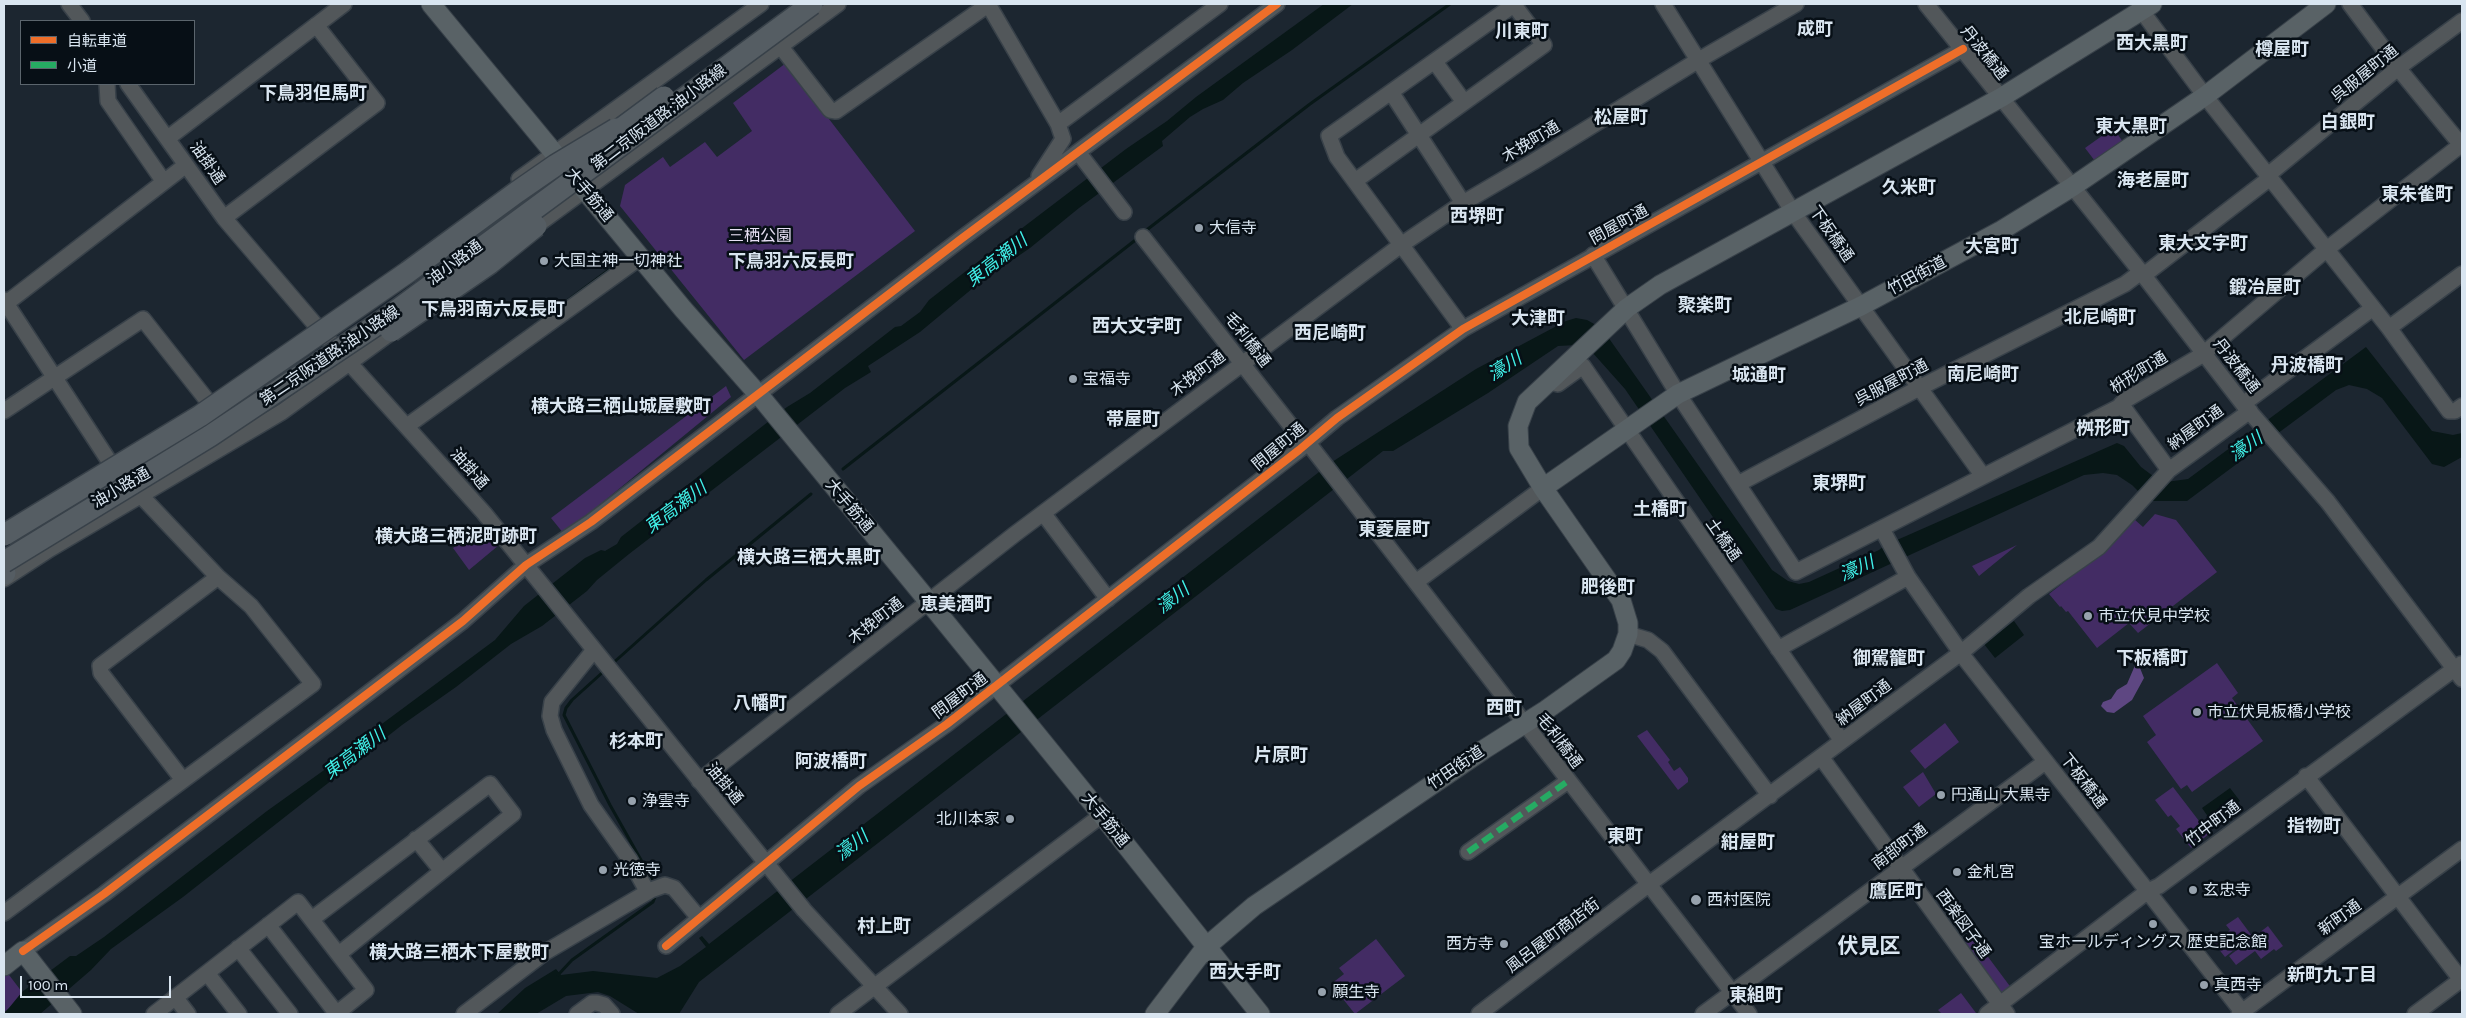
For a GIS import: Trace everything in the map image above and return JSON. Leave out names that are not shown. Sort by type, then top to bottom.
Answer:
[{"type":"highway","name":"第二京阪道路;油小路線","points":[[4,572],[275,394],[388,317],[636,126],[788,4]]},
{"type":"highway","name":"第二京阪道路;油小路線","points":[[4,547],[220,415],[305,359],[468,243],[812,4]]},
{"type":"highway","points":[[4,534],[200,416],[408,272],[556,165],[636,126]]},
{"type":"main road","name":"大手筋通","points":[[431,4],[929,602],[1037,734],[1260,1014]]},
{"type":"main road","name":"竹田街道","points":[[1543,488],[1671,398],[1861,306],[2002,230],[2072,187],[2205,96],[2326,4]]},
{"type":"main road","points":[[1628,634],[1621,600],[1543,488],[1519,448],[1518,426],[1527,402],[1627,308],[1666,281],[2002,97],[2147,7]]},
{"type":"main road","name":"竹田街道","points":[[1155,1014],[1206,947],[1230,925],[1274,891],[1546,710],[1616,660],[1626,643],[1628,634]]},
{"type":"main road","points":[[14,958],[71,1013]]},
{"type":"street","points":[[69,4],[81,20]]},
{"type":"street","points":[[168,138],[344,4]]},
{"type":"street","name":"油小路通","points":[[4,534],[111,464],[210,404],[319,329],[553,152],[761,4]]},
{"type":"street","name":"油小路通","points":[[4,572],[50,549],[140,498],[282,412],[351,365],[447,290],[586,191],[838,4]]},
{"type":"street","points":[[781,47],[830,110],[836,112],[988,4],[1058,124],[1063,139],[1042,169],[1037,182]]},
{"type":"street","points":[[1058,124],[1220,4]]},
{"type":"street","points":[[14,958],[112,888],[463,621],[526,565],[591,522],[761,398],[1037,182],[1080,154],[1278,4]]},
{"type":"street","points":[[1355,180],[1544,45],[1514,4],[1329,136],[1337,157],[1463,329]]},
{"type":"street","name":"下板橋通","points":[[1663,4],[1793,212],[1983,476]]},
{"type":"street","name":"木挽町通","points":[[699,781],[1043,513],[1402,244],[1463,202],[1533,162],[1697,60],[1796,4]]},
{"type":"street","name":"丹波橋通","points":[[1926,4],[2143,274],[2250,412],[2328,502],[2460,670]]},
{"type":"street","points":[[2350,4],[2398,68],[2462,145]]},
{"type":"street","points":[[2147,7],[2205,96],[2374,308],[2449,411],[2455,411],[2462,406]]},
{"type":"street","name":"呉服屋町通","points":[[1738,484],[1919,388],[2143,274],[2269,177],[2398,68],[2462,21]]},
{"type":"street","points":[[224,218],[377,103],[316,25]]},
{"type":"street","name":"問屋町通","points":[[666,946],[859,786],[997,686],[1337,418],[1463,329],[1963,49]]},
{"type":"street","points":[[1435,62],[1464,102]]},
{"type":"street","points":[[108,85],[108,101],[164,182]]},
{"type":"street","name":"油掛通","points":[[129,85],[224,218],[319,329],[484,513],[804,910],[875,986]]},
{"type":"street","points":[[1391,92],[1463,202]]},
{"type":"street","name":"枡形町通","points":[[1738,484],[1796,572],[1885,534],[1983,476],[2121,404],[2204,353],[2327,249],[2462,145]]},
{"type":"street","points":[[1080,154],[1122,210]]},
{"type":"street","points":[[4,913],[313,684],[251,606],[218,577],[140,498],[111,464],[56,377],[5,303],[186,165]]},
{"type":"street","name":"毛利橋通","points":[[1143,237],[1306,444],[1343,487],[1749,1014]]},
{"type":"street","points":[[1593,255],[1627,308],[1671,398],[1738,484]]},
{"type":"street","points":[[407,426],[641,257]]},
{"type":"street","points":[[2389,328],[2462,274]]},
{"type":"street","name":"納屋町通","points":[[1648,885],[1962,652],[2029,596],[2099,547],[2166,472],[2250,412],[2374,308]]},
{"type":"street","points":[[4,411],[143,319],[210,404]]},
{"type":"street","name":"土橋通","points":[[1548,382],[1558,384],[1583,366],[1842,741]]},
{"type":"street","points":[[2121,404],[2166,472]]},
{"type":"street","points":[[1416,582],[1543,488]]},
{"type":"street","points":[[1043,513],[1108,599]]},
{"type":"street","name":"下板橋通","points":[[1885,534],[1905,571],[1966,660],[2148,891],[2241,1013]]},
{"type":"street","points":[[1778,649],[1905,571]]},
{"type":"street","points":[[183,780],[101,673],[100,666],[218,577]]},
{"type":"street","points":[[1628,634],[1648,640],[1662,651],[1770,796]]},
{"type":"street","points":[[602,660],[552,702],[550,716],[554,730],[591,805],[652,889]]},
{"type":"street","name":"竹中町通","points":[[1987,1014],[2003,1009],[2148,891],[2159,886],[2306,776],[2460,670]]},
{"type":"street","name":"西楽図子通","points":[[1821,757],[2003,1009]]},
{"type":"street","name":"南部町通","points":[[1703,1014],[2045,762]]},
{"type":"street","points":[[2306,776],[2462,980],[2415,1014]]},
{"type":"street","points":[[1468,852],[1568,781]]},
{"type":"street","points":[[312,919],[490,784],[513,814],[338,954]]},
{"type":"street","points":[[838,1014],[1102,815]]},
{"type":"street","points":[[416,839],[442,871]]},
{"type":"street","name":"新町通","points":[[2241,1013],[2462,849]]},
{"type":"street","points":[[464,1014],[544,953],[652,889],[665,885],[674,888],[699,918]]},
{"type":"street","name":"風呂屋町商店街","points":[[1480,1014],[1648,885]]},
{"type":"street","points":[[154,1014],[238,948],[268,925],[298,902],[366,990],[337,1014],[268,925]]},
{"type":"street","points":[[238,948],[290,1014]]},
{"type":"street","points":[[207,973],[239,1014]]},
{"type":"street","points":[[875,986],[900,1014]]},
{"type":"street","points":[[175,998],[188,1014]]},
{"type":"street","points":[[577,1014],[592,1003],[597,1003],[604,1005],[612,1014]]},
{"type":"green space","name":"三栖公園","points":[[786,63],[915,231],[744,360],[620,206],[625,185],[663,157],[670,167],[705,142],[717,157],[752,131],[733,103]]},
{"type":"green space","points":[[2113,128],[2126,146],[2098,165],[2085,148]]},
{"type":"green space","points":[[726,386],[731,397],[564,534],[551,518]]},
{"type":"green space","points":[[2155,514],[2176,520],[2217,572],[2138,633],[2129,623],[2097,648],[2068,611],[2066,612],[2060,607],[2049,594],[2101,553],[2134,519],[2143,527]]},
{"type":"green space","points":[[482,526],[499,545],[469,570],[453,548]]},
{"type":"green space","points":[[2017,545],[1979,576],[1972,566]]},
{"type":"green space","points":[[2217,663],[2238,693],[2232,698],[2263,741],[2192,792],[2187,785],[2181,789],[2147,742],[2156,735],[2143,716]]},
{"type":"green space","points":[[1945,723],[1959,742],[1925,769],[1910,751]]},
{"type":"green space","points":[[1647,730],[1670,760],[1668,762],[1674,771],[1680,767],[1688,778],[1688,782],[1678,790],[1637,736]]},
{"type":"green space","points":[[1923,772],[1936,794],[1919,807],[1903,787]]},
{"type":"green space","points":[[2173,787],[2209,834],[2191,848],[2176,829],[2180,826],[2171,815],[2168,817],[2155,800]]},
{"type":"green space","points":[[2238,917],[2252,936],[2225,957],[2214,943],[2230,930],[2226,925]]},
{"type":"green space","points":[[2268,926],[2283,946],[2276,951],[2274,949],[2261,959],[2255,951],[2236,965],[2229,956]]},
{"type":"green space","points":[[1971,934],[2012,989],[2005,994],[1998,994],[1960,942]]},
{"type":"green space","points":[[1376,939],[1405,976],[1355,1014],[1331,984],[1344,974],[1339,968]]},
{"type":"green space","points":[[6,971],[22,992],[13,1005],[4,1012],[4,973]]},
{"type":"green space","points":[[1961,993],[1976,1013],[1942,1014],[1938,1010]]},
{"type":"shaded area","points":[[2136,663],[2138,663],[2144,678],[2132,700],[2114,713],[2107,712],[2101,706],[2103,702],[2111,699],[2117,690],[2127,684]]},
{"type":"water","name":"東高瀬川","points":[[1324,4],[1353,4],[1292,50],[1243,83],[1223,100],[1190,117],[1162,141],[1163,146],[1079,208],[1030,248],[979,283],[920,332],[868,366],[871,372],[845,388],[629,554],[597,580],[587,591],[542,626],[511,644],[456,687],[402,725],[183,897],[111,949],[91,970],[40,1014],[4,1014],[22,992],[70,956],[76,956],[104,937],[267,811],[341,758],[367,735],[495,640],[524,606],[585,558],[601,550],[605,551],[617,544],[621,537],[787,407],[810,393],[895,327],[901,326],[920,312],[929,300],[975,264],[1126,149],[1167,121],[1196,97]]},
{"type":"water","name":"濠川","points":[[1576,318],[1587,320],[1596,325],[1608,337],[1772,570],[1788,581],[1799,584],[1809,582],[1879,550],[1895,538],[1897,540],[2117,443],[2124,446],[2141,467],[2153,476],[2166,482],[2188,479],[2366,347],[2432,431],[2453,435],[2462,433],[2462,457],[2444,467],[2432,464],[2382,398],[2367,389],[2349,385],[2336,390],[2187,501],[2148,501],[2132,485],[2117,475],[2103,473],[2084,475],[1790,610],[1782,611],[1776,609],[1625,389],[1592,352],[1577,345],[1558,346],[1488,393],[1393,451],[1383,451],[699,982],[679,1014],[639,1014],[610,996],[598,992],[566,996],[536,1014],[497,1014],[525,988],[556,969],[561,975],[593,971],[657,978],[680,966],[706,947],[699,938],[702,936],[709,944],[1332,462],[1476,369],[1566,321]]},
{"type":"water","points":[[2014,621],[2024,635],[1995,658],[1984,644]]},
{"type":"water","points":[[2230,788],[2240,801],[2211,821],[2202,808]]},
{"type":"waterway","points":[[1144,232],[1310,104],[1450,4]]},
{"type":"waterway","points":[[843,469],[1138,238]]},
{"type":"waterway","points":[[521,335],[617,264]]},
{"type":"waterway","points":[[612,664],[706,580],[811,494]]},
{"type":"waterway","points":[[603,672],[572,700],[566,708],[564,715],[610,805],[654,883]]},
{"type":"waterway","points":[[558,975],[572,960],[653,902],[656,894]]},
{"type":"marked path","points":[[1468,852],[1568,781]]},
{"type":"cycle path","points":[[23,951],[104,894],[463,621],[526,565],[591,522],[961,239],[1277,4]]},
{"type":"cycle path","points":[[666,946],[859,786],[947,724],[1299,450],[1337,418],[1463,329],[1963,49]]},
{"type":"place","name":"大信寺","points":[[1199,228]]},
{"type":"place","name":"大国主神一切神社","points":[[544,261]]},
{"type":"place","name":"宝福寺","points":[[1073,379]]},
{"type":"place","name":"市立伏見中学校","points":[[2088,616]]},
{"type":"place","name":"市立伏見板橋小学校","points":[[2197,712]]},
{"type":"place","name":"円通山 大黒寺","points":[[1941,795]]},
{"type":"place","name":"浄雲寺","points":[[632,801]]},
{"type":"place","name":"北川本家","points":[[1010,819]]},
{"type":"place","name":"光徳寺","points":[[603,870]]},
{"type":"place","name":"金札宮","points":[[1957,872]]},
{"type":"place","name":"玄忠寺","points":[[2193,890]]},
{"type":"place","name":"西村医院","points":[[1696,900]]},
{"type":"place","name":"宝ホールディングス 歴史記念館","points":[[2153,924]]},
{"type":"place","name":"西方寺","points":[[1504,944]]},
{"type":"place","name":"真西寺","points":[[2204,985]]},
{"type":"place","name":"願生寺","points":[[1322,992]]},
{"type":"district","name":"成町","points":[[1815,30]]},
{"type":"district","name":"川東町","points":[[1522,32]]},
{"type":"district","name":"西大黒町","points":[[2152,44]]},
{"type":"district","name":"樽屋町","points":[[2282,50]]},
{"type":"district","name":"下鳥羽但馬町","points":[[313,94]]},
{"type":"district","name":"松屋町","points":[[1621,118]]},
{"type":"district","name":"白銀町","points":[[2348,123]]},
{"type":"district","name":"東大黒町","points":[[2131,127]]},
{"type":"district","name":"海老屋町","points":[[2153,181]]},
{"type":"district","name":"久米町","points":[[1909,188]]},
{"type":"district","name":"東朱雀町","points":[[2417,195]]},
{"type":"district","name":"西堺町","points":[[1477,217]]},
{"type":"district","name":"東大文字町","points":[[2203,244]]},
{"type":"district","name":"大宮町","points":[[1992,247]]},
{"type":"district","name":"下鳥羽六反長町","points":[[791,262]]},
{"type":"district","name":"鍛冶屋町","points":[[2265,288]]},
{"type":"district","name":"聚楽町","points":[[1705,306]]},
{"type":"district","name":"下鳥羽南六反長町","points":[[493,310]]},
{"type":"district","name":"北尼崎町","points":[[2100,318]]},
{"type":"district","name":"大津町","points":[[1538,319]]},
{"type":"district","name":"西大文字町","points":[[1137,327]]},
{"type":"district","name":"西尼崎町","points":[[1330,334]]},
{"type":"district","name":"丹波橋町","points":[[2307,366]]},
{"type":"district","name":"南尼崎町","points":[[1983,375]]},
{"type":"district","name":"城通町","points":[[1759,376]]},
{"type":"district","name":"横大路三栖山城屋敷町","points":[[621,407]]},
{"type":"district","name":"帯屋町","points":[[1133,420]]},
{"type":"district","name":"桝形町","points":[[2103,429]]},
{"type":"district","name":"東堺町","points":[[1839,484]]},
{"type":"district","name":"土橋町","points":[[1660,510]]},
{"type":"district","name":"東菱屋町","points":[[1394,530]]},
{"type":"district","name":"横大路三栖泥町跡町","points":[[456,537]]},
{"type":"district","name":"横大路三栖大黒町","points":[[809,558]]},
{"type":"district","name":"肥後町","points":[[1608,588]]},
{"type":"district","name":"恵美酒町","points":[[956,605]]},
{"type":"district","name":"御駕籠町","points":[[1889,659]]},
{"type":"district","name":"下板橋町","points":[[2152,659]]},
{"type":"district","name":"八幡町","points":[[760,704]]},
{"type":"district","name":"西町","points":[[1504,709]]},
{"type":"district","name":"杉本町","points":[[636,742]]},
{"type":"district","name":"片原町","points":[[1281,756]]},
{"type":"district","name":"阿波橋町","points":[[831,762]]},
{"type":"district","name":"指物町","points":[[2314,827]]},
{"type":"district","name":"東町","points":[[1625,837]]},
{"type":"district","name":"紺屋町","points":[[1748,843]]},
{"type":"district","name":"鷹匠町","points":[[1896,892]]},
{"type":"district","name":"村上町","points":[[884,927]]},
{"type":"district","name":"伏見区","points":[[1869,947]]},
{"type":"district","name":"横大路三栖木下屋敷町","points":[[459,953]]},
{"type":"district","name":"西大手町","points":[[1245,973]]},
{"type":"district","name":"新町九丁目","points":[[2332,976]]},
{"type":"district","name":"東組町","points":[[1756,996]]}]
